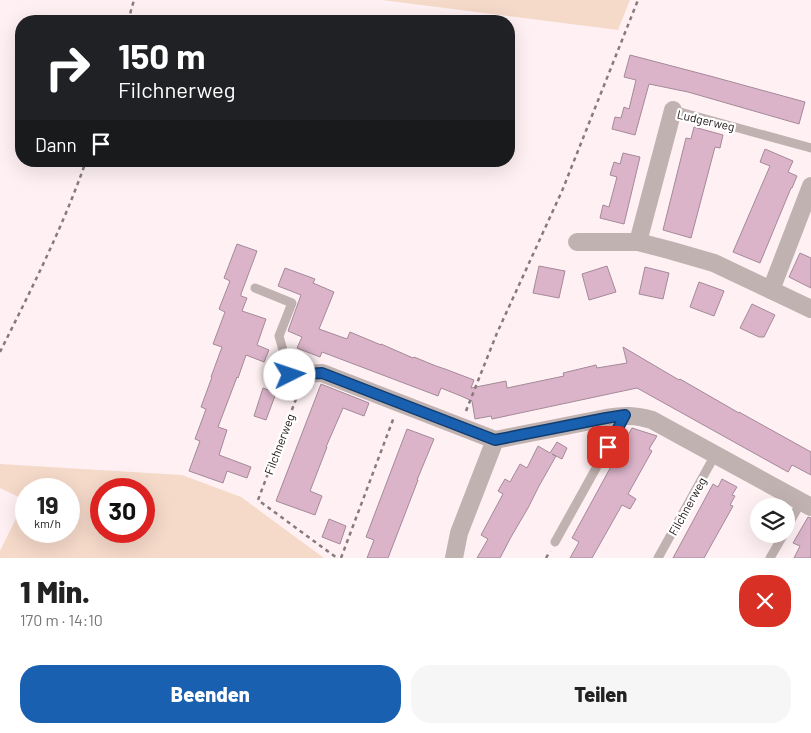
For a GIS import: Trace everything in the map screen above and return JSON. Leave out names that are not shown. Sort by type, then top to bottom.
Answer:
[{"type":"street","name":"Ludgerweg","points":[[638,242],[673,110]]},
{"type":"street","points":[[771,290],[811,186]]},
{"type":"street","points":[[577,242],[638,242],[669,250],[714,263],[811,309]]},
{"type":"street","points":[[290,375],[322,373],[495,440],[606,418],[625,415],[640,416],[652,420],[806,505]]},
{"type":"street","points":[[454,558],[459,533],[495,440]]},
{"type":"lane","name":"Ludgerweg","points":[[673,110],[811,148]]},
{"type":"lane","points":[[255,288],[292,304],[279,336],[290,375]]},
{"type":"lane","points":[[555,542],[625,415]]},
{"type":"lane","name":"Filchnerweg","points":[[658,558],[715,454]]},
{"type":"lane","points":[[795,519],[806,505]]},
{"type":"lane","points":[[770,558],[779,543]]},
{"type":"path","points":[[130,15],[134,0]]},
{"type":"path","points":[[460,426],[497,333],[562,191],[638,0]]},
{"type":"path","points":[[0,352],[54,240],[84,167]]},
{"type":"path","name":"Filchnerweg","points":[[290,375],[296,399],[258,500],[339,558],[400,403]]},
{"type":"shaded area","points":[[382,0],[630,0],[618,30],[515,17],[515,15],[500,15]]},
{"type":"shaded area","points":[[0,464],[182,475],[241,497],[324,558],[0,558],[0,551],[15,520],[15,543],[80,543],[80,478],[15,478],[15,495],[0,488]]},
{"type":"building","points":[[630,55],[805,102],[799,124],[688,92],[649,84],[635,135],[612,129],[615,117],[621,118],[624,107],[629,109],[636,80],[624,77]]},
{"type":"building","points":[[694,127],[723,135],[720,148],[715,147],[691,238],[663,230],[686,138],[691,139]]},
{"type":"building","points":[[765,149],[793,161],[788,172],[797,176],[760,263],[733,252],[770,166],[760,162]]},
{"type":"building","points":[[623,153],[640,157],[624,224],[600,218],[603,205],[609,207],[617,177],[610,175],[614,162],[620,164]]},
{"type":"building","points":[[237,244],[257,251],[241,294],[241,296],[247,298],[242,311],[266,319],[257,345],[269,350],[264,362],[246,355],[218,427],[227,430],[219,455],[251,467],[247,478],[227,471],[223,483],[189,471],[200,441],[195,439],[206,409],[201,407],[222,347],[213,344],[225,312],[219,309],[230,281],[224,278]]},
{"type":"building","points":[[800,253],[811,258],[811,288],[789,277]]},
{"type":"building","points":[[539,266],[565,271],[559,298],[533,293]]},
{"type":"building","points":[[607,266],[616,292],[589,300],[582,274]]},
{"type":"building","points":[[645,267],[669,273],[663,299],[639,294]]},
{"type":"building","points":[[285,268],[315,279],[313,283],[334,292],[319,329],[347,339],[350,332],[413,358],[474,380],[471,388],[506,381],[507,388],[564,376],[563,373],[596,365],[597,368],[627,363],[623,347],[679,380],[811,452],[811,475],[792,465],[788,472],[637,388],[492,419],[491,416],[475,419],[472,401],[441,388],[438,396],[322,352],[320,357],[297,348],[302,337],[288,331],[301,295],[278,286]]},
{"type":"building","points":[[699,282],[724,291],[714,316],[690,307]]},
{"type":"building","points":[[752,304],[775,315],[764,337],[759,337],[740,328]]},
{"type":"building","points":[[321,384],[369,403],[364,416],[343,408],[310,491],[322,496],[315,515],[276,501]]},
{"type":"building","points":[[263,388],[276,393],[266,420],[254,416]]},
{"type":"building","points":[[632,428],[657,436],[649,449],[652,451],[628,494],[636,499],[630,509],[622,505],[592,558],[570,558],[579,542],[572,538]]},
{"type":"building","points":[[407,429],[434,439],[388,558],[367,558],[374,540],[366,537]]},
{"type":"building","points":[[557,442],[567,448],[562,459],[556,456],[500,558],[477,558],[488,539],[481,535],[503,494],[498,491],[505,479],[510,482],[520,464],[527,468],[538,446],[550,453]]},
{"type":"building","points":[[722,479],[737,487],[732,495],[735,496],[730,505],[733,506],[704,558],[673,558],[713,484],[718,487]]},
{"type":"building","points":[[808,517],[811,518],[811,558],[794,558],[800,546],[793,543],[795,543],[795,540]]},
{"type":"building","points":[[329,519],[346,526],[340,544],[322,537]]},
{"type":"route","points":[[290,375],[322,373],[495,440],[625,415],[608,447]]}]
